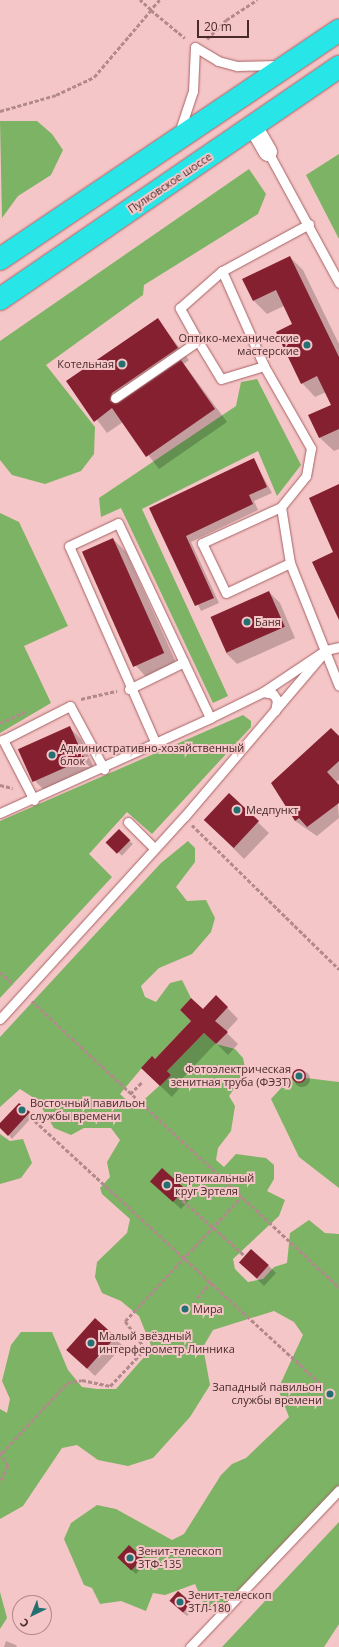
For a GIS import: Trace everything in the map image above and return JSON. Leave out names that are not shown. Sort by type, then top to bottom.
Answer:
[{"type":"highway","points":[[0,259],[174,143],[339,30]]},
{"type":"highway","name":"Пулковское шоссе","points":[[0,299],[339,68]]},
{"type":"street","points":[[253,126],[268,152]]},
{"type":"lane","points":[[195,47],[218,62],[237,66],[289,64]]},
{"type":"lane","points":[[174,143],[193,91],[195,47]]},
{"type":"lane","points":[[268,152],[309,224],[339,283]]},
{"type":"lane","points":[[264,366],[221,379],[180,308],[222,271],[309,224]]},
{"type":"lane","points":[[222,271],[264,366],[311,448],[306,476],[281,507],[202,543],[226,593],[290,563]]},
{"type":"lane","points":[[115,398],[198,341]]},
{"type":"lane","points":[[281,507],[290,563],[326,650],[339,686]]},
{"type":"lane","points":[[156,744],[129,688],[69,546],[118,523],[210,718]]},
{"type":"lane","points":[[0,813],[34,800],[104,769],[210,718],[263,692],[326,650],[339,648]]},
{"type":"lane","points":[[0,1019],[154,848],[184,817],[326,650]]},
{"type":"lane","points":[[129,688],[184,662]]},
{"type":"lane","points":[[263,692],[273,694],[277,700],[275,711]]},
{"type":"lane","points":[[34,800],[4,740],[70,706],[104,769]]},
{"type":"lane","points":[[128,822],[154,848]]},
{"type":"lane","points":[[190,1647],[339,1490]]},
{"type":"path","points":[[140,0],[195,47]]},
{"type":"path","points":[[0,111],[56,95],[94,76],[160,0]]},
{"type":"path","points":[[206,39],[226,20],[257,0]]},
{"type":"path","points":[[184,817],[339,969]]},
{"type":"path","points":[[0,972],[339,1287]]},
{"type":"path","points":[[130,1094],[142,1082]]},
{"type":"path","points":[[35,1121],[319,1382]]},
{"type":"path","points":[[178,1196],[245,1256]]},
{"type":"path","points":[[0,1483],[8,1466],[1,1453],[67,1383],[82,1380],[110,1386],[144,1349],[125,1321],[241,1197]]},
{"type":"path","points":[[197,1298],[211,1282]]},
{"type":"green space","points":[[0,121],[37,121],[52,134],[63,150],[51,175],[18,196],[2,218]]},
{"type":"green space","points":[[339,154],[339,239],[306,175]]},
{"type":"green space","points":[[249,169],[266,194],[258,214],[144,285],[143,295],[46,365],[95,427],[94,454],[81,471],[45,484],[12,475],[0,460],[0,341]]},
{"type":"green space","points":[[257,379],[301,465],[277,496],[258,451],[142,509],[228,696],[213,703],[121,508],[101,517],[99,498],[236,406],[241,382]]},
{"type":"green space","points":[[0,513],[19,522],[68,626],[24,646],[51,703],[0,733]]},
{"type":"green space","points":[[243,715],[251,721],[251,727],[152,834],[127,812],[89,854],[112,877],[0,998],[0,821]]},
{"type":"green space","points":[[188,841],[195,848],[195,862],[176,887],[187,901],[206,900],[215,918],[211,932],[192,954],[159,968],[141,986],[145,997],[156,1002],[170,983],[182,980],[191,998],[180,1010],[191,1021],[155,1059],[151,1057],[120,1094],[135,1108],[171,1075],[167,1071],[204,1033],[216,1044],[235,1049],[243,1058],[246,1072],[229,1096],[235,1106],[231,1131],[218,1148],[216,1160],[224,1167],[236,1154],[266,1158],[274,1165],[274,1179],[267,1191],[285,1200],[279,1216],[233,1259],[235,1269],[248,1282],[263,1279],[274,1267],[287,1263],[290,1233],[309,1220],[325,1233],[339,1234],[339,1494],[234,1608],[216,1612],[205,1607],[195,1584],[165,1595],[153,1593],[146,1611],[121,1601],[100,1604],[92,1588],[84,1585],[64,1539],[71,1523],[97,1505],[116,1509],[172,1540],[184,1534],[221,1475],[232,1464],[246,1458],[289,1417],[278,1389],[303,1335],[294,1322],[274,1311],[213,1330],[203,1347],[210,1385],[190,1417],[153,1458],[128,1466],[98,1460],[77,1445],[62,1448],[23,1506],[0,1519],[0,1409],[7,1413],[10,1399],[2,1381],[11,1345],[21,1332],[52,1332],[68,1370],[82,1387],[97,1389],[116,1389],[152,1348],[139,1316],[121,1301],[102,1293],[95,1277],[97,1262],[127,1233],[130,1219],[102,1194],[100,1188],[110,1177],[107,1162],[120,1140],[111,1128],[84,1128],[71,1135],[54,1128],[37,1100],[20,1089],[0,1107],[0,1037],[161,863]]},
{"type":"green space","points":[[293,1075],[300,1083],[306,1078],[339,1082],[339,1188],[299,1157],[271,1099]]},
{"type":"green space","points":[[0,1134],[10,1141],[23,1139],[32,1163],[21,1178],[0,1184]]},
{"type":"green space","points":[[339,1522],[339,1624],[324,1647],[222,1647]]},
{"type":"green space","points":[[0,1592],[7,1618],[0,1629]]},
{"type":"building","name":"Оптико-механические мастерские","points":[[290,256],[339,357],[339,429],[319,438],[308,415],[331,405],[317,376],[301,384],[276,332],[292,324],[276,290],[253,301],[242,279]]},
{"type":"building","points":[[158,318],[178,348],[112,393],[110,401],[118,403],[181,360],[215,409],[146,457],[112,408],[94,422],[66,381]]},
{"type":"building","points":[[254,458],[267,487],[249,495],[253,504],[186,536],[214,598],[195,606],[149,508]]},
{"type":"building","points":[[339,484],[339,620],[312,562],[333,552],[309,498]]},
{"type":"building","points":[[113,538],[164,653],[133,667],[82,552]]},
{"type":"building","name":"Баня","points":[[269,591],[285,627],[226,653],[211,617]]},
{"type":"building","name":"Административно-хозяйственный блок","points":[[70,726],[85,759],[33,782],[18,749]]},
{"type":"building","points":[[331,728],[339,736],[339,761],[327,772],[339,785],[339,803],[307,827],[299,818],[295,821],[271,783]]},
{"type":"building","points":[[229,793],[259,821],[234,848],[204,820]]},
{"type":"building","points":[[119,829],[130,840],[117,854],[106,842]]},
{"type":"building","points":[[216,995],[228,1007],[215,1021],[228,1032],[216,1044],[204,1033],[167,1071],[171,1075],[160,1086],[141,1068],[152,1056],[155,1059],[191,1021],[180,1010],[191,998],[203,1009]]},
{"type":"building","name":"Фотоэлектрическая зенитная труба (ФЭЗТ)","points":[[299,1069],[304,1071],[306,1076],[304,1081],[299,1083],[294,1081],[292,1076],[294,1071]]},
{"type":"building","points":[[19,1103],[30,1112],[8,1136],[0,1128],[0,1123]]},
{"type":"building","name":"Вертикальный круг Эртеля","points":[[162,1168],[185,1189],[173,1202],[150,1181]]},
{"type":"building","points":[[251,1249],[269,1265],[257,1278],[239,1262]]},
{"type":"building","name":"Малый звёздный интерферометр Линника","points":[[95,1318],[116,1337],[87,1369],[66,1350]]},
{"type":"building","name":"Зенит-телескоп ЗТФ-135","points":[[129,1545],[143,1558],[131,1570],[117,1557]]},
{"type":"building","name":"Зенит-телескоп ЗТЛ-180","points":[[178,1591],[192,1603],[183,1613],[169,1601]]},
{"type":"place","name":"Оптико-механические мастерские","points":[[307,345]]},
{"type":"place","name":"Котельная","points":[[122,364]]},
{"type":"place","name":"Баня","points":[[247,622]]},
{"type":"place","name":"Административно-хозяйственный блок","points":[[52,755]]},
{"type":"place","name":"Медпункт","points":[[237,810]]},
{"type":"place","name":"Фотоэлектрическая зенитная труба (ФЭЗТ)","points":[[299,1076]]},
{"type":"place","name":"Восточный павильон службы времени","points":[[22,1110]]},
{"type":"place","name":"Вертикальный круг Эртеля","points":[[167,1185]]},
{"type":"place","name":"Мира","points":[[185,1309]]},
{"type":"place","name":"Малый звёздный интерферометр Линника","points":[[91,1343]]},
{"type":"place","name":"Западный павильон службы времени","points":[[330,1394]]},
{"type":"place","name":"Зенит-телескоп ЗТФ-135","points":[[130,1558]]},
{"type":"place","name":"Зенит-телескоп ЗТЛ-180","points":[[180,1602]]}]
